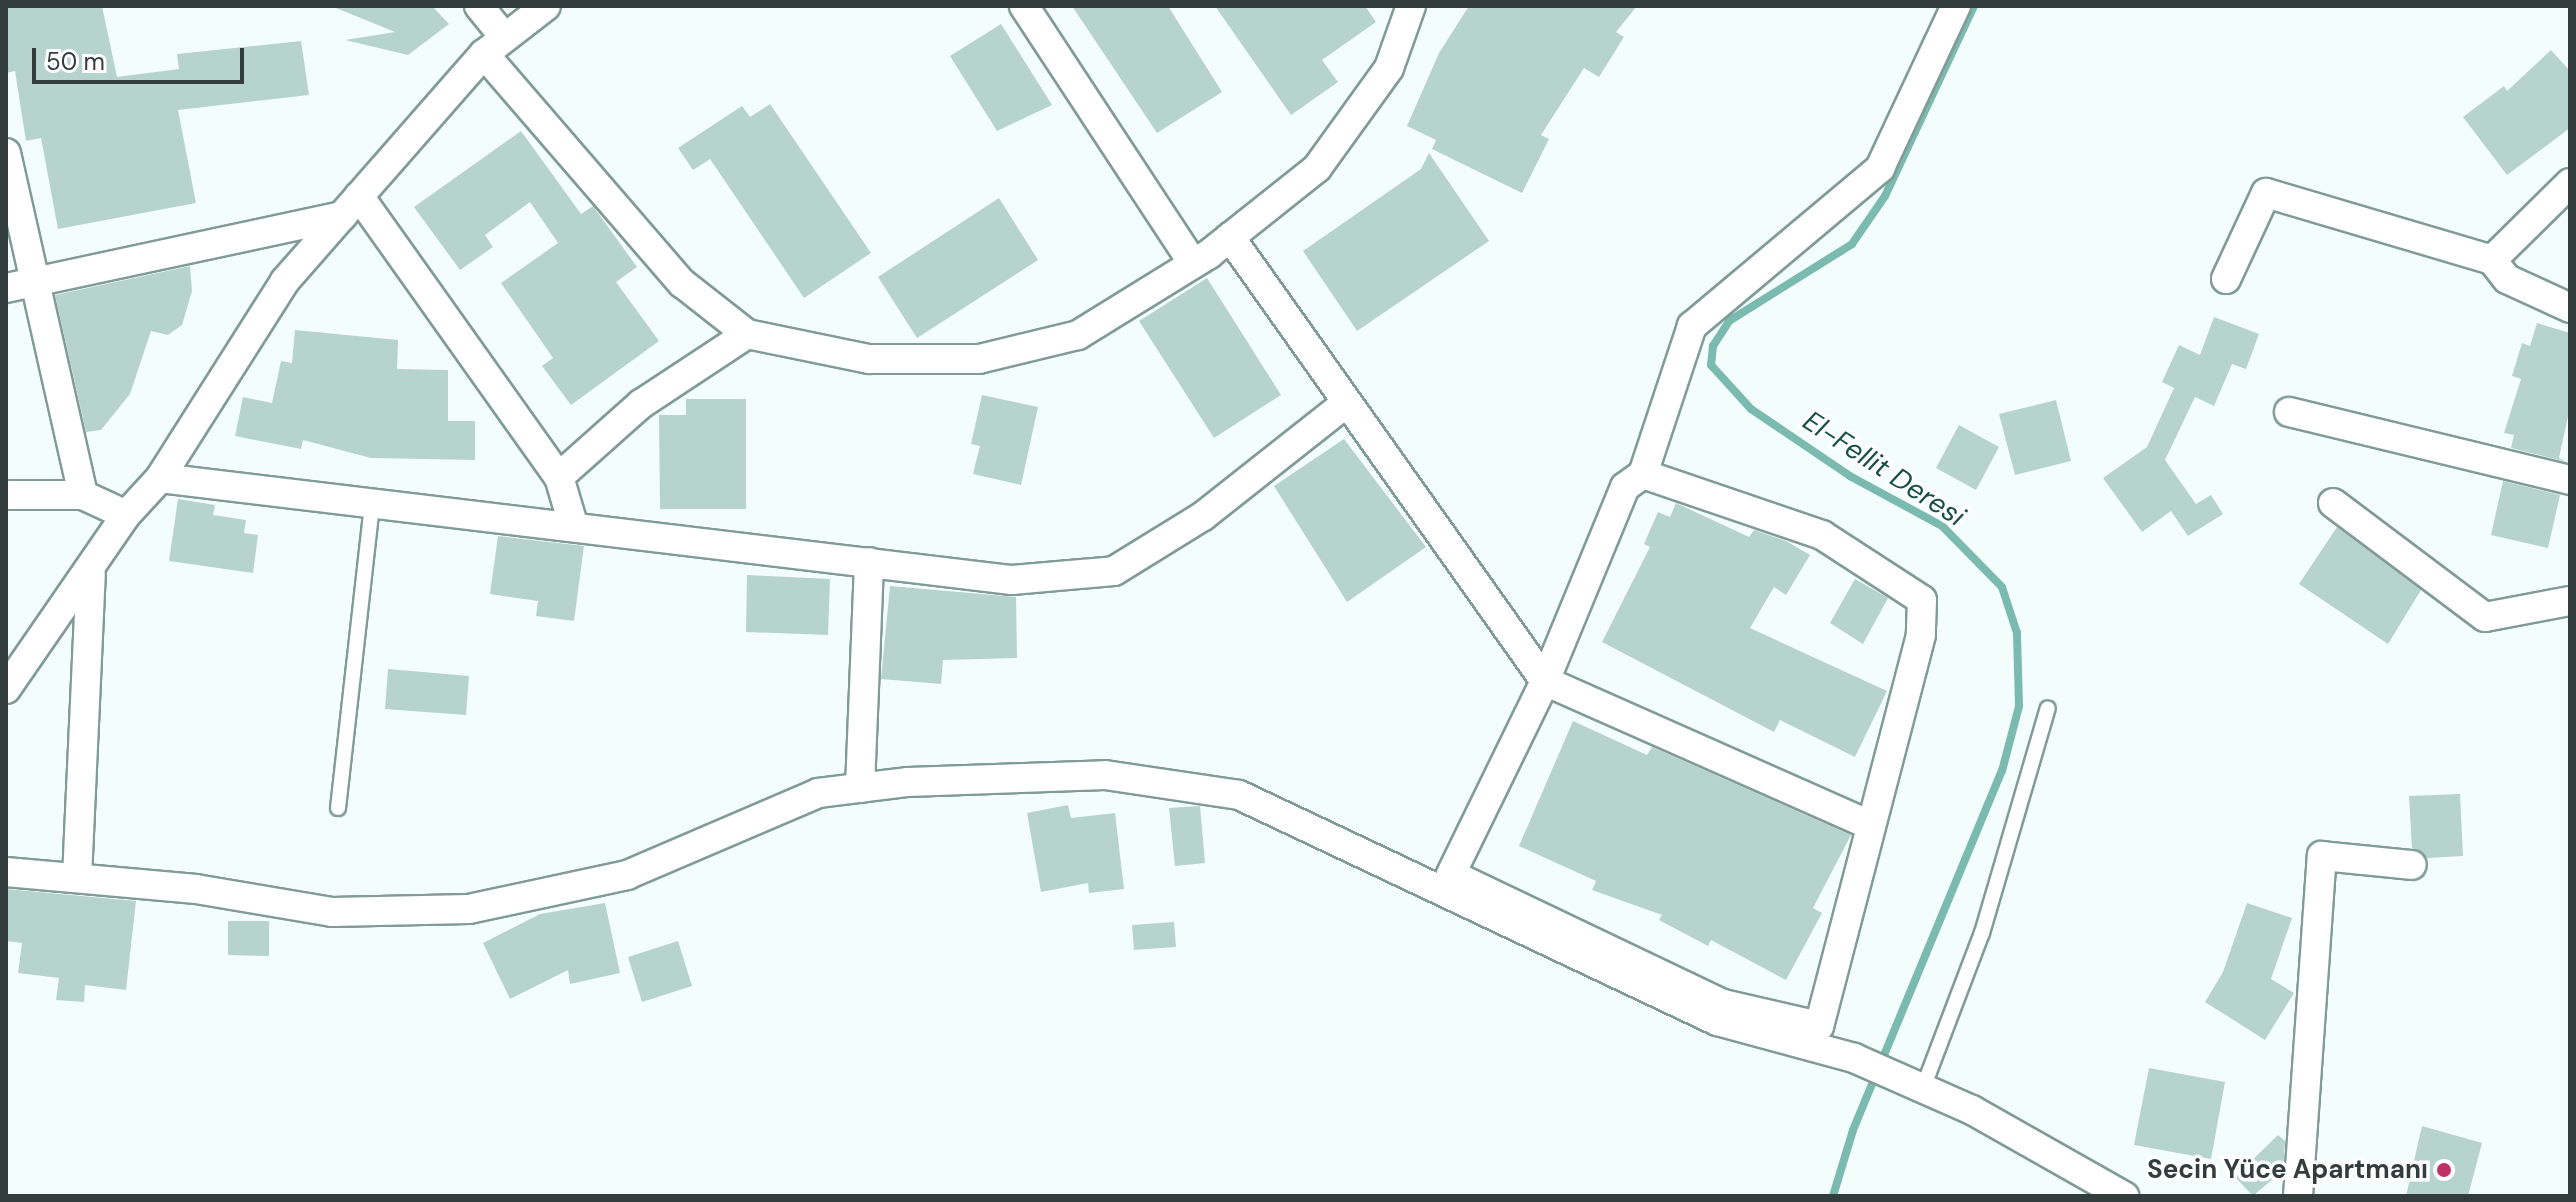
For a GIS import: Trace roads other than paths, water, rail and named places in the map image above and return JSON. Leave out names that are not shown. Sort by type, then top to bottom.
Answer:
[{"type":"street","points":[[479,6],[494,45],[682,283],[747,334],[869,359],[979,359],[1078,335],[1193,263],[1317,168],[1389,68],[1411,6]]},
{"type":"street","points":[[6,689],[91,574],[126,515],[160,478],[285,281],[494,45],[546,6]]},
{"type":"street","points":[[1024,6],[1193,263]]},
{"type":"street","points":[[1643,474],[1822,535],[1922,600],[1921,635],[1868,824],[1819,1026],[1723,1004],[1451,874],[1545,681],[1625,487],[1643,474],[1692,326],[1880,168],[1956,6]]},
{"type":"street","points":[[6,153],[83,495]]},
{"type":"street","points":[[2492,260],[2570,183]]},
{"type":"street","points":[[2226,279],[2266,193],[2492,260],[2507,279],[2570,308]]},
{"type":"street","points":[[6,288],[350,206]]},
{"type":"street","points":[[350,206],[559,477],[573,524]]},
{"type":"street","points":[[1230,237],[1345,404],[1545,681],[1868,824]]},
{"type":"street","points":[[559,477],[641,404],[747,334]]},
{"type":"street","points":[[160,478],[573,524],[1012,580],[1114,571],[1203,516],[1345,404]]},
{"type":"street","points":[[2289,412],[2570,480]]},
{"type":"street","points":[[6,495],[83,495],[126,515]]},
{"type":"street","points":[[2333,503],[2485,617],[2570,601]]},
{"type":"street","points":[[860,788],[869,562]]},
{"type":"street","points":[[77,878],[91,574]]},
{"type":"street","points":[[6,872],[77,878],[332,912],[469,909],[627,875],[818,793],[1105,775],[1239,795],[1717,1021],[1862,1061],[1923,1088],[2124,1196]]},
{"type":"street","points":[[2298,1196],[2322,856],[2412,865]]},
{"type":"lane","points":[[338,808],[372,503]]},
{"type":"lane","points":[[1923,1088],[1982,933],[2048,708]]},
{"type":"waterway","name":"El-Fellit Deresi","points":[[1833,1196],[1853,1130],[2002,771],[2019,706],[2017,633],[2002,587],[1942,526],[1850,476],[1751,409],[1711,365],[1713,346],[1729,321],[1852,244],[1885,196],[1974,6]]},
{"type":"place","name":"Secin Yüce Apartmanı","points":[[2444,1170]]}]
